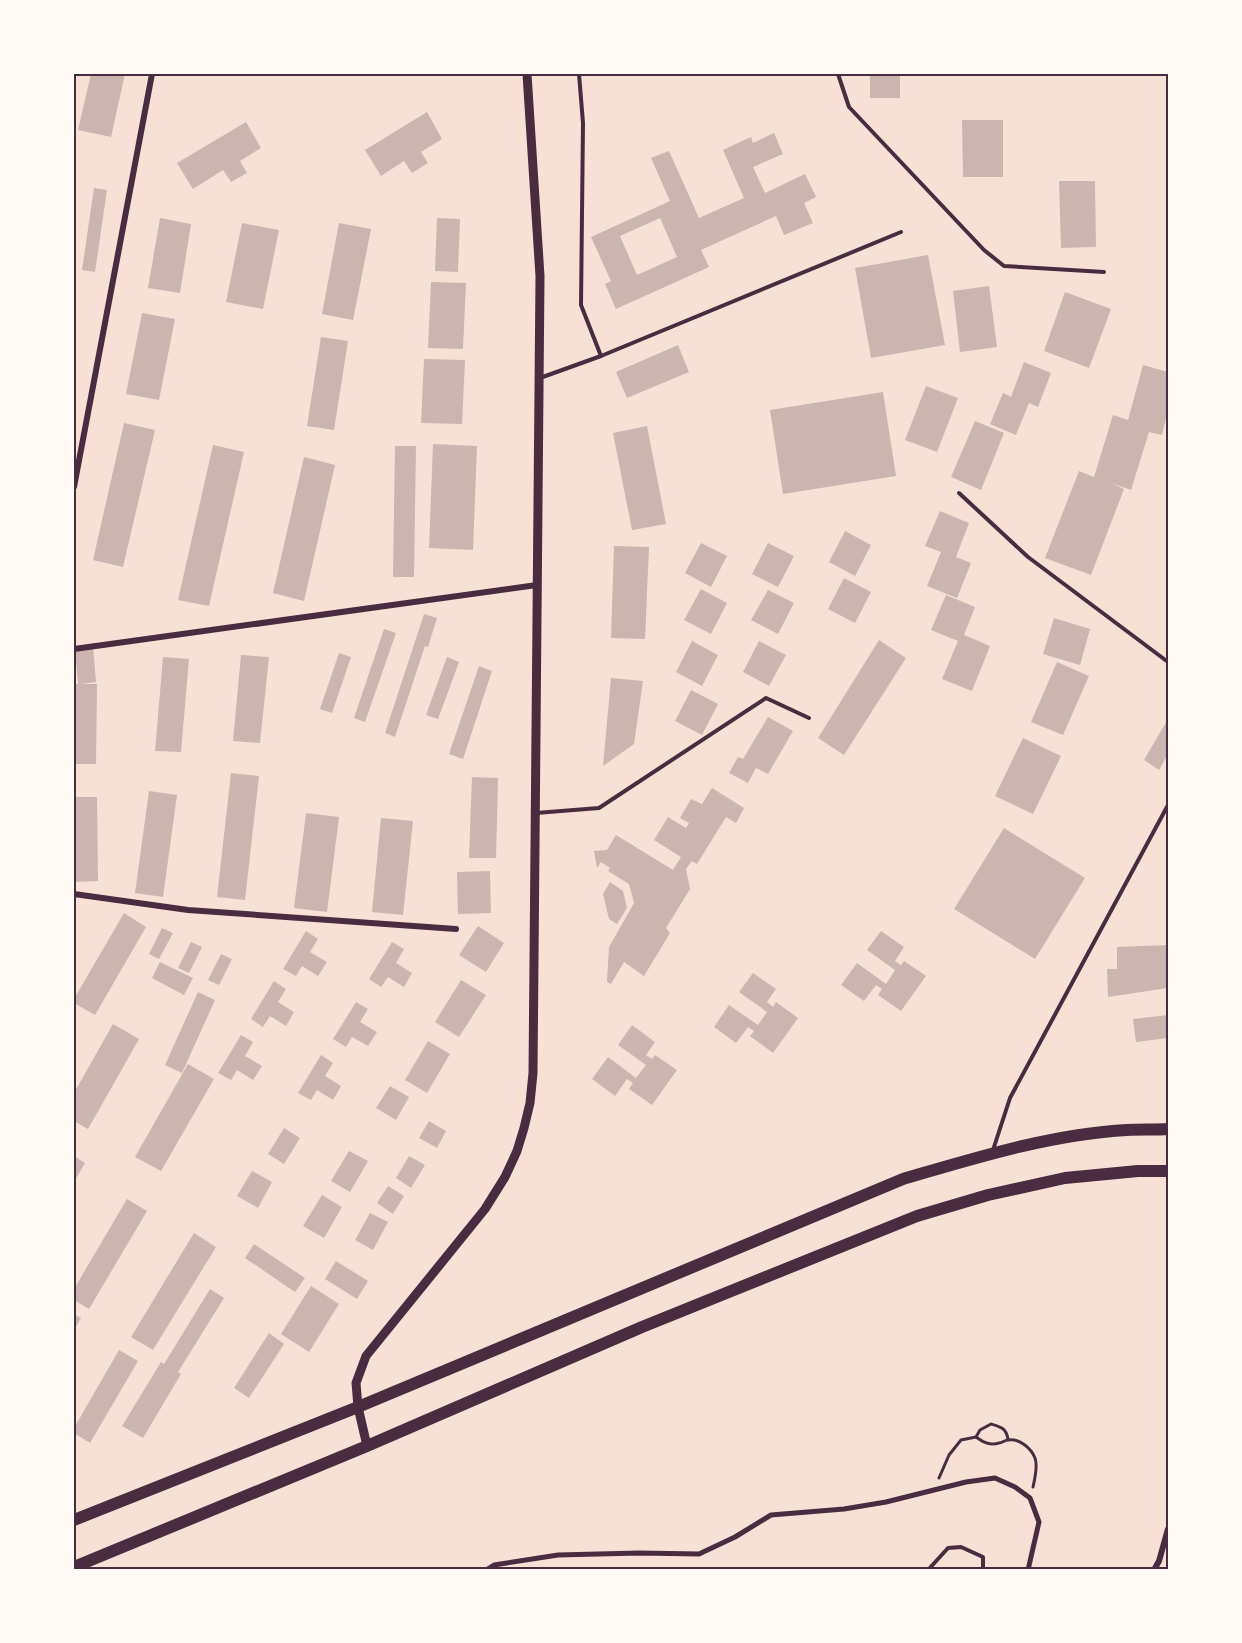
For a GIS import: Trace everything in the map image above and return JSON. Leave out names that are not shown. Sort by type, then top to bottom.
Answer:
[{"type":"main road","points":[[74,1520],[358,1407],[903,1179],[992,1154],[1074,1137],[1126,1130],[1168,1129]]},
{"type":"main road","points":[[74,1567],[367,1446],[642,1327],[917,1216],[988,1195],[1065,1178],[1138,1171],[1168,1171]]},
{"type":"street","points":[[74,488],[152,74]]},
{"type":"street","points":[[367,1446],[358,1407],[356,1383],[366,1356],[485,1209],[505,1178],[518,1151],[530,1102],[533,1073],[540,276],[527,74]]},
{"type":"street","points":[[74,649],[537,585]]},
{"type":"street","points":[[74,894],[188,910],[456,929]]},
{"type":"street","points":[[486,1569],[494,1565],[558,1555],[699,1554],[735,1537],[771,1515],[844,1509],[886,1502],[966,1482],[995,1478],[1015,1486],[1030,1498],[1040,1522],[1028,1569]]},
{"type":"street","points":[[1154,1569],[1159,1561],[1168,1529]]},
{"type":"lane","points":[[579,74],[583,123],[580,305],[601,356]]},
{"type":"lane","points":[[838,74],[849,108],[984,250],[1004,266],[1104,272]]},
{"type":"lane","points":[[539,378],[601,356],[901,232]]},
{"type":"lane","points":[[959,493],[1028,557],[1168,662]]},
{"type":"lane","points":[[535,813],[599,807],[766,698],[809,718]]},
{"type":"lane","points":[[992,1154],[1011,1098],[1168,805]]},
{"type":"lane","points":[[928,1569],[948,1548],[961,1547],[982,1557],[983,1569]]},
{"type":"path","points":[[933,1490],[949,1455],[961,1440],[976,1437],[981,1430],[991,1424],[1002,1427],[1007,1432],[1008,1440]]},
{"type":"path","points":[[976,1437],[985,1443],[1019,1441],[1027,1447],[1035,1459],[1036,1477],[1030,1498]]},
{"type":"building","points":[[91,74],[125,74],[111,137],[78,130]]},
{"type":"building","points":[[870,74],[900,74],[900,98],[870,98]]},
{"type":"building","points":[[427,112],[442,139],[421,152],[428,163],[412,173],[404,161],[381,176],[365,150]]},
{"type":"building","points":[[962,120],[1003,120],[1003,177],[963,177]]},
{"type":"building","points":[[246,122],[261,148],[240,161],[247,173],[231,182],[223,170],[193,189],[177,163]]},
{"type":"building","points":[[774,133],[783,154],[753,167],[765,193],[805,174],[816,197],[804,203],[813,223],[784,235],[776,216],[701,250],[709,267],[616,309],[605,284],[611,281],[591,237],[670,201],[651,158],[669,151],[699,218],[744,198],[723,150],[751,137],[753,143]],"holes":[[[660,218],[677,257],[637,275],[620,236]]]},
{"type":"building","points":[[1059,181],[1095,181],[1096,247],[1061,248]]},
{"type":"building","points":[[94,188],[107,190],[95,272],[82,270]]},
{"type":"building","points":[[160,218],[191,224],[180,293],[148,288]]},
{"type":"building","points":[[437,218],[460,219],[458,272],[435,271]]},
{"type":"building","points":[[242,223],[279,230],[263,309],[226,302]]},
{"type":"building","points":[[339,223],[371,229],[353,320],[322,314]]},
{"type":"building","points":[[928,255],[945,345],[871,358],[855,268]]},
{"type":"building","points":[[431,282],[466,283],[463,349],[428,348]]},
{"type":"building","points":[[989,286],[997,347],[960,352],[953,291]]},
{"type":"building","points":[[1065,292],[1111,309],[1089,368],[1044,351]]},
{"type":"building","points":[[142,313],[175,319],[159,400],[126,394]]},
{"type":"building","points":[[321,337],[348,341],[334,430],[307,426]]},
{"type":"building","points":[[678,345],[689,372],[627,398],[616,372]]},
{"type":"building","points":[[424,359],[465,360],[462,424],[421,423]]},
{"type":"building","points":[[1024,362],[1051,373],[1038,407],[1029,403],[1016,435],[990,424],[1003,393],[1011,397]]},
{"type":"building","points":[[1143,365],[1168,372],[1168,410],[1162,435],[1149,432],[1131,490],[1111,483],[1124,489],[1091,575],[1045,558],[1079,471],[1094,477],[1113,415],[1128,420]]},
{"type":"building","points":[[926,386],[958,398],[937,452],[905,440]]},
{"type":"building","points":[[883,392],[896,476],[783,494],[770,410]]},
{"type":"building","points":[[975,421],[1004,433],[981,490],[951,477]]},
{"type":"building","points":[[124,423],[155,430],[123,567],[93,560]]},
{"type":"building","points":[[647,426],[666,524],[632,530],[613,433]]},
{"type":"building","points":[[433,444],[477,446],[473,550],[429,548]]},
{"type":"building","points":[[213,445],[244,452],[209,606],[178,600]]},
{"type":"building","points":[[395,446],[416,446],[414,577],[393,577]]},
{"type":"building","points":[[304,457],[335,465],[304,601],[273,593]]},
{"type":"building","points":[[940,511],[969,523],[956,557],[971,563],[957,598],[927,586],[941,552],[925,546]]},
{"type":"building","points":[[845,531],[871,545],[855,576],[829,562]]},
{"type":"building","points":[[701,543],[727,556],[711,587],[685,573]]},
{"type":"building","points":[[768,543],[794,556],[778,587],[752,574]]},
{"type":"building","points":[[614,546],[649,547],[645,639],[611,638]]},
{"type":"building","points":[[844,578],[871,592],[855,623],[828,609]]},
{"type":"building","points":[[701,589],[727,603],[711,634],[684,620]]},
{"type":"building","points":[[768,590],[794,603],[778,634],[751,620]]},
{"type":"building","points":[[946,595],[975,607],[964,635],[990,646],[972,691],[942,679],[958,641],[931,630]]},
{"type":"building","points":[[424,614],[437,618],[428,647],[425,646],[395,737],[385,733]]},
{"type":"building","points":[[1054,618],[1090,629],[1080,665],[1043,654]]},
{"type":"building","points":[[384,629],[396,633],[365,722],[354,718]]},
{"type":"building","points":[[879,640],[906,658],[844,755],[818,738]]},
{"type":"building","points":[[692,641],[718,655],[702,686],[676,672]]},
{"type":"building","points":[[759,641],[786,655],[769,686],[743,672]]},
{"type":"building","points":[[93,647],[96,682],[80,684],[97,684],[96,764],[74,764],[74,684],[78,684],[75,648]]},
{"type":"building","points":[[339,653],[351,657],[332,713],[320,709]]},
{"type":"building","points":[[241,655],[269,657],[260,743],[233,741]]},
{"type":"building","points":[[163,657],[189,659],[181,752],[155,751]]},
{"type":"building","points":[[447,657],[459,662],[438,719],[426,715]]},
{"type":"building","points":[[1057,662],[1089,676],[1063,735],[1031,722]]},
{"type":"building","points":[[479,666],[492,671],[463,759],[449,754]]},
{"type":"building","points":[[611,678],[643,681],[634,744],[603,766]]},
{"type":"building","points":[[691,690],[718,704],[702,735],[675,721]]},
{"type":"building","points":[[768,717],[793,731],[768,774],[756,768],[748,783],[729,773],[738,757],[743,759]]},
{"type":"building","points":[[1168,719],[1168,754],[1159,770],[1144,760]]},
{"type":"building","points":[[1023,738],[1061,756],[1033,814],[995,796]]},
{"type":"building","points":[[231,773],[259,776],[245,900],[217,897]]},
{"type":"building","points":[[472,777],[498,778],[496,858],[469,858]]},
{"type":"building","points":[[712,788],[744,808],[736,823],[726,817],[697,864],[692,861],[686,869],[690,889],[666,928],[670,933],[644,976],[624,962],[611,984],[607,982],[609,947],[634,903],[629,884],[608,871],[610,868],[601,862],[597,868],[594,851],[607,850],[616,835],[673,870],[681,857],[654,840],[668,817],[686,828],[689,823],[680,818],[691,799],[702,804]]},
{"type":"building","points":[[149,791],[177,795],[163,897],[135,893]]},
{"type":"building","points":[[74,797],[97,797],[98,881],[74,882]]},
{"type":"building","points":[[306,813],[339,817],[327,912],[294,908]]},
{"type":"building","points":[[381,818],[413,821],[403,915],[372,912]]},
{"type":"building","points":[[1004,828],[1085,878],[1035,959],[954,909]]},
{"type":"building","points":[[490,871],[491,913],[458,914],[457,872]]},
{"type":"building","points":[[610,882],[623,891],[627,908],[617,924],[609,919],[603,894]]},
{"type":"building","points":[[124,913],[146,927],[95,1015],[74,1003],[74,999]]},
{"type":"building","points":[[478,926],[504,943],[486,972],[459,955]]},
{"type":"building","points":[[162,928],[173,933],[159,959],[149,954]]},
{"type":"building","points":[[306,931],[318,939],[310,952],[327,962],[318,976],[302,966],[296,976],[283,969]]},
{"type":"building","points":[[881,931],[904,947],[895,961],[901,965],[904,961],[926,976],[901,1011],[878,995],[882,989],[876,985],[864,1001],[841,985],[857,963],[886,984],[895,970],[867,950]]},
{"type":"building","points":[[191,942],[202,947],[189,973],[178,968]]},
{"type":"building","points":[[392,942],[404,949],[396,963],[412,973],[404,987],[388,977],[381,987],[369,979]]},
{"type":"building","points":[[1168,945],[1168,988],[1108,997],[1107,969],[1117,969],[1117,947]]},
{"type":"building","points":[[221,954],[232,959],[219,985],[208,980]]},
{"type":"building","points":[[160,962],[193,978],[184,995],[152,978]]},
{"type":"building","points":[[753,973],[776,989],[767,1002],[773,1007],[776,1002],[798,1018],[773,1053],[750,1036],[754,1031],[748,1027],[736,1043],[714,1027],[729,1005],[758,1025],[767,1012],[739,992]]},
{"type":"building","points":[[461,980],[486,995],[459,1037],[435,1022]]},
{"type":"building","points":[[274,981],[286,989],[278,1002],[294,1012],[286,1026],[270,1016],[263,1027],[251,1019]]},
{"type":"building","points":[[198,992],[215,1000],[182,1073],[165,1065]]},
{"type":"building","points":[[356,1002],[368,1009],[360,1022],[377,1032],[368,1046],[352,1037],[346,1047],[333,1039]]},
{"type":"building","points":[[1168,1015],[1168,1038],[1136,1042],[1133,1019]]},
{"type":"building","points":[[113,1024],[139,1039],[88,1129],[74,1121],[74,1093]]},
{"type":"building","points":[[632,1025],[655,1042],[646,1055],[652,1059],[655,1055],[677,1070],[652,1105],[629,1089],[633,1083],[627,1079],[615,1096],[592,1079],[608,1057],[636,1078],[646,1065],[618,1045]]},
{"type":"building","points":[[241,1035],[253,1042],[245,1056],[262,1066],[253,1080],[237,1070],[231,1080],[218,1073]]},
{"type":"building","points":[[428,1041],[450,1054],[427,1093],[405,1080]]},
{"type":"building","points":[[321,1055],[333,1063],[325,1076],[341,1086],[333,1100],[317,1090],[311,1100],[298,1093]]},
{"type":"building","points":[[188,1064],[214,1079],[161,1171],[135,1157]]},
{"type":"building","points":[[390,1086],[409,1097],[396,1120],[376,1108]]},
{"type":"building","points":[[429,1121],[446,1131],[437,1148],[419,1138]]},
{"type":"building","points":[[284,1128],[300,1138],[284,1164],[268,1154]]},
{"type":"building","points":[[349,1151],[368,1161],[350,1192],[331,1181]]},
{"type":"building","points":[[74,1156],[85,1163],[74,1182]]},
{"type":"building","points":[[409,1156],[425,1165],[411,1188],[396,1178]]},
{"type":"building","points":[[252,1171],[272,1182],[258,1208],[237,1196]]},
{"type":"building","points":[[388,1186],[404,1196],[393,1214],[377,1203]]},
{"type":"building","points":[[322,1195],[342,1207],[324,1238],[303,1226]]},
{"type":"building","points":[[127,1199],[147,1211],[89,1309],[74,1300],[74,1289]]},
{"type":"building","points":[[370,1213],[388,1222],[373,1250],[355,1240]]},
{"type":"building","points":[[194,1233],[216,1247],[153,1350],[131,1337]]},
{"type":"building","points":[[254,1244],[305,1278],[295,1292],[245,1258]]},
{"type":"building","points":[[336,1261],[368,1281],[357,1299],[325,1279]]},
{"type":"building","points":[[311,1286],[339,1304],[309,1352],[281,1334]]},
{"type":"building","points":[[210,1289],[224,1298],[178,1372],[181,1374],[143,1438],[122,1426],[161,1362],[164,1364]]},
{"type":"building","points":[[74,1314],[81,1318],[74,1330]]},
{"type":"building","points":[[269,1333],[284,1344],[249,1398],[234,1388]]},
{"type":"building","points":[[119,1350],[138,1361],[90,1443],[74,1433],[74,1428]]}]
